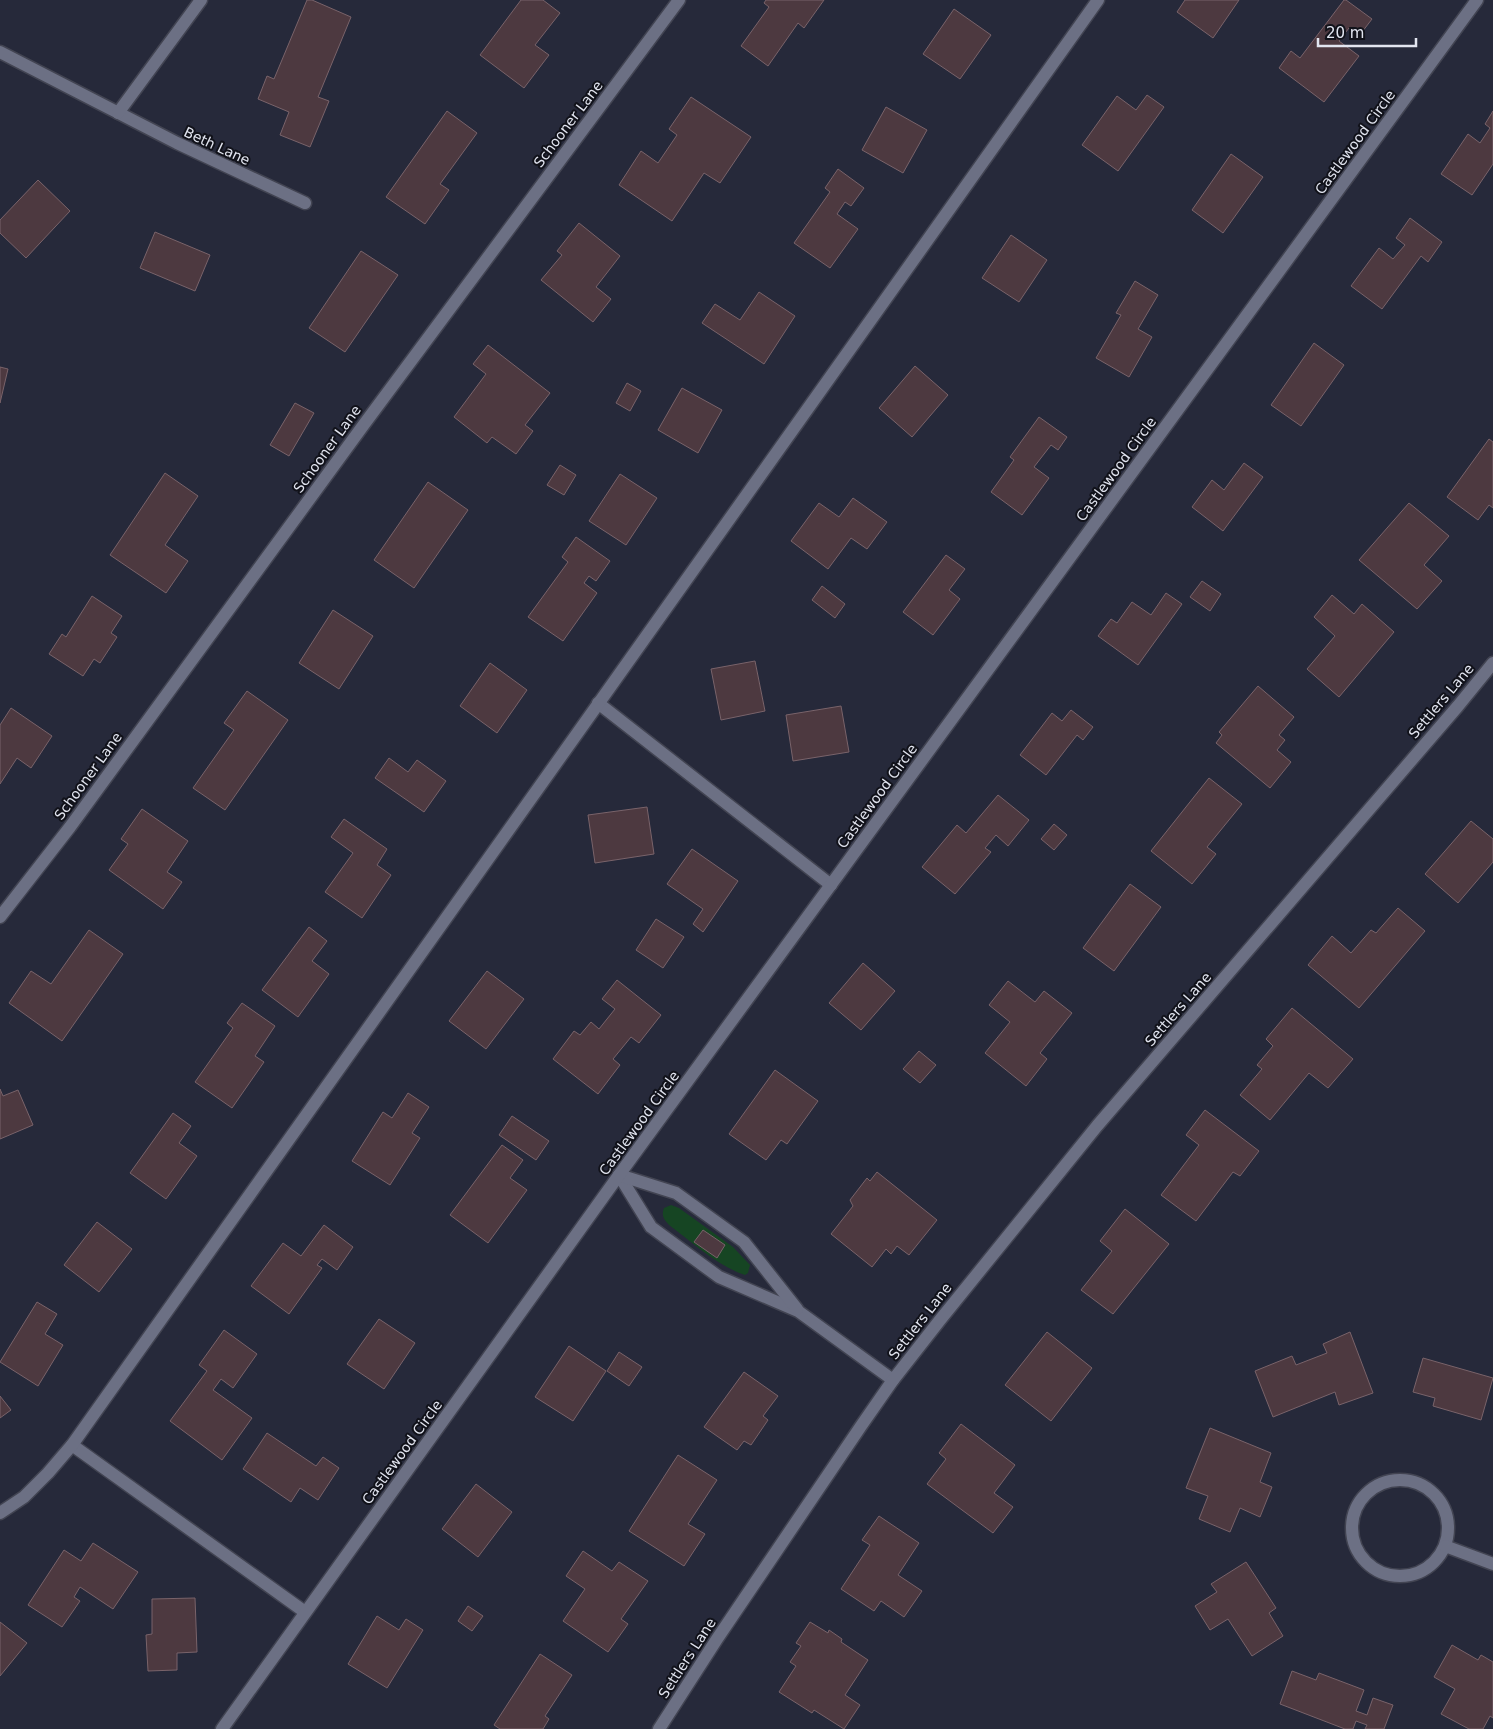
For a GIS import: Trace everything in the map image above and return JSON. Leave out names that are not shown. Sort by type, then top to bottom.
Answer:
[{"type":"street","points":[[118,113],[201,0]]},
{"type":"street","name":"Schooner Lane","points":[[0,917],[70,827],[359,431],[679,0]]},
{"type":"street","points":[[0,1514],[24,1497],[48,1474],[72,1445],[1098,0]]},
{"type":"street","name":"Castlewood Circle","points":[[222,1729],[619,1175],[1477,0]]},
{"type":"street","name":"Beth Lane","points":[[0,52],[178,144],[305,203]]},
{"type":"street","name":"Settlers Lane","points":[[659,1729],[717,1639],[893,1380],[992,1254],[1097,1126],[1493,663]]},
{"type":"street","points":[[598,703],[831,885]]},
{"type":"street","name":"Settlers Lane","points":[[619,1175],[652,1228],[719,1277],[798,1311],[893,1380]]},
{"type":"street","name":"Settlers Lane","points":[[619,1175],[676,1193],[744,1242],[798,1311]]},
{"type":"street","points":[[72,1445],[305,1612]]},
{"type":"street","points":[[1400,1480],[1418,1483],[1434,1494],[1445,1509],[1449,1527],[1445,1546],[1435,1562],[1419,1573],[1410,1576],[1382,1573],[1366,1562],[1355,1547],[1351,1528],[1355,1509],[1366,1493],[1382,1483],[1400,1480]]},
{"type":"street","points":[[1445,1546],[1493,1564]]},
{"type":"green space","points":[[671,1205],[679,1208],[733,1247],[750,1265],[748,1273],[745,1275],[725,1266],[669,1225],[664,1219],[663,1213],[664,1208]]},
{"type":"building","points":[[307,0],[312,0],[351,17],[318,97],[329,101],[310,147],[280,135],[289,112],[258,99],[267,76],[274,79]]},
{"type":"building","points":[[521,0],[543,0],[560,13],[535,45],[549,55],[524,88],[480,55]]},
{"type":"building","points":[[766,0],[824,0],[804,28],[798,23],[768,66],[741,46],[769,7],[764,3]]},
{"type":"building","points":[[1185,0],[1239,0],[1213,38],[1177,12]]},
{"type":"building","points":[[1344,0],[1372,19],[1359,36],[1349,28],[1339,41],[1359,56],[1324,102],[1279,68],[1291,51],[1300,58]]},
{"type":"building","points":[[954,9],[991,35],[960,79],[923,54]]},
{"type":"building","points":[[1147,95],[1164,107],[1118,171],[1082,145],[1117,96],[1136,110]]},
{"type":"building","points":[[691,97],[751,137],[720,183],[704,173],[672,221],[619,185],[641,151],[658,163],[677,135],[669,129]]},
{"type":"building","points":[[886,107],[927,130],[903,173],[862,150]]},
{"type":"building","points":[[447,111],[477,133],[440,184],[449,190],[425,224],[386,197]]},
{"type":"building","points":[[1493,111],[1493,164],[1472,195],[1441,174],[1468,134],[1480,143],[1490,128],[1485,124]]},
{"type":"building","points":[[1231,154],[1263,177],[1223,233],[1192,210]]},
{"type":"building","points":[[838,169],[864,188],[851,206],[845,202],[837,214],[858,229],[830,268],[794,243],[830,192],[825,188]]},
{"type":"building","points":[[38,180],[70,211],[26,258],[0,233],[0,220]]},
{"type":"building","points":[[1410,218],[1442,242],[1428,262],[1421,256],[1382,309],[1351,286],[1379,248],[1393,259],[1405,245],[1396,238]]},
{"type":"building","points":[[579,223],[620,256],[596,287],[611,299],[593,322],[541,280],[562,255],[557,251]]},
{"type":"building","points":[[155,232],[210,255],[195,291],[140,268]]},
{"type":"building","points":[[1011,235],[1047,260],[1019,302],[982,278]]},
{"type":"building","points":[[361,251],[398,275],[345,352],[309,328]]},
{"type":"building","points":[[1135,281],[1158,295],[1138,329],[1152,337],[1129,377],[1096,358],[1121,315],[1116,313]]},
{"type":"building","points":[[759,292],[795,316],[764,364],[702,323],[715,304],[740,320]]},
{"type":"building","points":[[1314,343],[1344,365],[1301,426],[1271,405]]},
{"type":"building","points":[[488,345],[550,393],[525,425],[533,431],[516,454],[492,437],[487,443],[454,417],[486,374],[473,364]]},
{"type":"building","points":[[915,366],[948,395],[912,437],[879,408]]},
{"type":"building","points":[[0,367],[8,369],[0,403]]},
{"type":"building","points":[[627,383],[641,391],[630,411],[616,403]]},
{"type":"building","points":[[682,388],[722,410],[698,453],[658,430]]},
{"type":"building","points":[[295,403],[314,413],[289,456],[270,445]]},
{"type":"building","points":[[1039,417],[1067,437],[1058,450],[1051,445],[1034,467],[1049,478],[1022,515],[991,492],[1014,460],[1010,457]]},
{"type":"building","points":[[1489,439],[1493,442],[1493,508],[1489,505],[1478,520],[1447,497]]},
{"type":"building","points":[[1244,463],[1263,477],[1223,531],[1192,507],[1212,480],[1224,490]]},
{"type":"building","points":[[560,465],[576,475],[564,495],[547,485]]},
{"type":"building","points":[[165,473],[198,496],[165,545],[188,561],[166,593],[110,555]]},
{"type":"building","points":[[620,474],[657,498],[626,545],[589,521]]},
{"type":"building","points":[[428,482],[468,510],[414,588],[374,560]]},
{"type":"building","points":[[853,498],[887,522],[867,549],[851,538],[828,569],[791,541],[819,503],[839,517]]},
{"type":"building","points":[[1409,503],[1449,536],[1424,565],[1442,581],[1417,609],[1359,560]]},
{"type":"building","points":[[576,537],[610,561],[596,581],[589,576],[584,583],[597,593],[563,641],[528,617],[568,562],[562,557]]},
{"type":"building","points":[[946,555],[965,569],[949,590],[960,599],[933,635],[903,612]]},
{"type":"building","points":[[1202,581],[1221,594],[1210,611],[1190,597]]},
{"type":"building","points":[[822,586],[845,604],[835,618],[812,600]]},
{"type":"building","points":[[1166,593],[1182,604],[1138,665],[1098,636],[1111,619],[1117,623],[1132,602],[1151,615]]},
{"type":"building","points":[[1332,595],[1354,614],[1362,604],[1394,632],[1339,697],[1307,669],[1335,636],[1314,617]]},
{"type":"building","points":[[92,596],[122,616],[111,633],[117,637],[100,663],[94,659],[83,676],[49,654],[62,634],[66,637]]},
{"type":"building","points":[[333,610],[373,636],[339,689],[299,663]]},
{"type":"building","points":[[755,661],[765,711],[721,720],[711,669]]},
{"type":"building","points":[[490,663],[527,690],[497,733],[460,706]]},
{"type":"building","points":[[1258,686],[1294,717],[1279,735],[1285,740],[1277,750],[1291,762],[1270,788],[1216,743],[1222,735],[1219,732]]},
{"type":"building","points":[[247,691],[288,720],[225,810],[193,788],[234,730],[224,723]]},
{"type":"building","points":[[841,706],[849,752],[793,761],[786,715]]},
{"type":"building","points":[[11,708],[52,736],[31,768],[17,758],[0,784],[0,725]]},
{"type":"building","points":[[1071,710],[1093,727],[1083,740],[1077,735],[1046,775],[1020,755],[1052,713],[1062,721]]},
{"type":"building","points":[[389,758],[408,772],[417,760],[446,781],[424,812],[375,778]]},
{"type":"building","points":[[1209,778],[1242,804],[1207,847],[1216,854],[1192,884],[1151,851]]},
{"type":"building","points":[[998,795],[1029,820],[1008,846],[996,835],[985,848],[991,852],[955,894],[922,867],[957,825],[966,833]]},
{"type":"building","points":[[647,807],[654,854],[595,863],[588,815]]},
{"type":"building","points":[[142,809],[188,841],[167,872],[182,882],[163,909],[109,870],[128,844],[121,839]]},
{"type":"building","points":[[344,819],[387,849],[377,865],[391,875],[362,918],[325,892],[353,853],[331,837]]},
{"type":"building","points":[[1471,821],[1493,839],[1493,862],[1458,903],[1425,874]]},
{"type":"building","points":[[1054,824],[1067,835],[1054,850],[1041,839]]},
{"type":"building","points":[[692,849],[738,881],[703,932],[693,924],[703,909],[667,884]]},
{"type":"building","points":[[1130,884],[1161,907],[1114,971],[1083,948]]},
{"type":"building","points":[[1398,908],[1425,931],[1359,1008],[1308,965],[1332,936],[1351,953],[1371,930],[1376,933]]},
{"type":"building","points":[[656,919],[684,937],[663,968],[636,950]]},
{"type":"building","points":[[309,927],[327,941],[312,961],[329,974],[298,1017],[262,990]]},
{"type":"building","points":[[89,930],[123,954],[62,1041],[9,1003],[31,971],[51,984]]},
{"type":"building","points":[[863,963],[895,991],[861,1030],[829,1003]]},
{"type":"building","points":[[487,971],[524,999],[486,1049],[449,1021]]},
{"type":"building","points":[[617,980],[661,1015],[639,1043],[631,1037],[613,1059],[620,1065],[598,1094],[553,1059],[574,1031],[580,1035],[591,1022],[599,1029],[615,1009],[602,999]]},
{"type":"building","points":[[1008,981],[1035,1002],[1044,991],[1072,1013],[1040,1053],[1047,1059],[1026,1086],[985,1053],[1010,1022],[989,1005]]},
{"type":"building","points":[[242,1003],[275,1026],[255,1056],[264,1062],[232,1108],[195,1082],[233,1028],[227,1023]]},
{"type":"building","points":[[1292,1008],[1353,1059],[1328,1088],[1309,1073],[1270,1120],[1240,1095],[1262,1069],[1257,1065],[1273,1046],[1266,1039]]},
{"type":"building","points":[[919,1051],[936,1065],[920,1083],[903,1069]]},
{"type":"building","points":[[775,1070],[818,1101],[787,1144],[781,1140],[766,1160],[729,1134]]},
{"type":"building","points":[[0,1089],[3,1096],[18,1090],[33,1125],[0,1139]]},
{"type":"building","points":[[408,1093],[429,1107],[412,1133],[420,1138],[390,1185],[352,1161],[383,1112],[392,1118]]},
{"type":"building","points":[[1205,1110],[1259,1151],[1240,1176],[1233,1172],[1196,1221],[1161,1195],[1199,1145],[1186,1135]]},
{"type":"building","points":[[173,1113],[191,1126],[179,1143],[197,1156],[166,1199],[130,1173]]},
{"type":"building","points":[[512,1116],[549,1141],[536,1160],[499,1135]]},
{"type":"building","points":[[502,1145],[523,1160],[510,1178],[527,1190],[488,1243],[450,1215]]},
{"type":"building","points":[[877,1172],[937,1220],[909,1255],[897,1246],[891,1254],[886,1249],[872,1267],[831,1234],[853,1206],[850,1200],[867,1178],[870,1181]]},
{"type":"building","points":[[1125,1209],[1169,1244],[1113,1314],[1081,1290],[1112,1251],[1100,1241]]},
{"type":"building","points":[[97,1222],[132,1249],[99,1292],[64,1265]]},
{"type":"building","points":[[324,1225],[353,1247],[337,1270],[322,1259],[317,1265],[322,1268],[289,1314],[251,1286],[283,1243],[301,1256]]},
{"type":"building","points":[[703,1230],[725,1245],[717,1258],[694,1242]]},
{"type":"building","points":[[37,1302],[57,1314],[45,1334],[63,1345],[38,1386],[0,1362]]},
{"type":"building","points":[[379,1319],[415,1343],[384,1389],[347,1364]]},
{"type":"building","points":[[224,1330],[257,1354],[233,1388],[221,1379],[213,1390],[252,1418],[222,1460],[170,1421],[207,1371],[199,1365]]},
{"type":"building","points":[[1047,1332],[1092,1368],[1051,1421],[1005,1385]]},
{"type":"building","points":[[1350,1332],[1373,1393],[1339,1405],[1335,1392],[1273,1417],[1255,1371],[1292,1356],[1296,1365],[1327,1353],[1323,1344]]},
{"type":"building","points":[[569,1346],[606,1371],[573,1421],[535,1397]]},
{"type":"building","points":[[619,1352],[642,1367],[629,1386],[607,1371]]},
{"type":"building","points":[[1423,1358],[1493,1378],[1481,1420],[1433,1406],[1435,1398],[1413,1392]]},
{"type":"building","points":[[744,1372],[778,1396],[763,1416],[768,1420],[751,1445],[744,1441],[737,1450],[704,1427]]},
{"type":"building","points":[[0,1396],[11,1410],[0,1418]]},
{"type":"building","points":[[961,1424],[1015,1465],[994,1493],[1013,1507],[993,1533],[927,1484],[946,1459],[939,1453]]},
{"type":"building","points":[[1210,1428],[1271,1453],[1260,1482],[1272,1487],[1260,1517],[1240,1508],[1230,1532],[1199,1519],[1208,1496],[1186,1488]]},
{"type":"building","points":[[267,1433],[316,1466],[323,1457],[339,1468],[318,1500],[300,1488],[291,1502],[243,1469]]},
{"type":"building","points":[[678,1455],[717,1480],[688,1524],[705,1534],[684,1566],[629,1531]]},
{"type":"building","points":[[476,1484],[512,1512],[478,1557],[442,1529]]},
{"type":"building","points":[[879,1516],[919,1543],[898,1575],[922,1591],[904,1617],[881,1601],[874,1611],[841,1589],[870,1545],[862,1540]]},
{"type":"building","points":[[93,1543],[138,1572],[113,1609],[80,1587],[74,1597],[80,1601],[62,1627],[28,1605],[64,1550],[81,1561]]},
{"type":"building","points":[[583,1551],[612,1571],[619,1562],[648,1581],[621,1619],[628,1624],[608,1652],[563,1621],[585,1589],[566,1576]]},
{"type":"building","points":[[1246,1562],[1276,1608],[1269,1613],[1283,1636],[1252,1656],[1228,1619],[1210,1630],[1195,1606],[1217,1592],[1211,1584]]},
{"type":"building","points":[[195,1598],[197,1652],[177,1653],[177,1670],[148,1671],[146,1635],[152,1634],[152,1599]]},
{"type":"building","points":[[468,1606],[483,1616],[472,1631],[458,1621]]},
{"type":"building","points":[[377,1616],[399,1630],[406,1619],[423,1630],[387,1688],[348,1664]]},
{"type":"building","points":[[0,1622],[27,1643],[0,1676]]},
{"type":"building","points":[[810,1622],[828,1633],[829,1630],[842,1639],[841,1642],[868,1660],[845,1695],[860,1705],[844,1729],[814,1710],[812,1713],[779,1692],[796,1666],[790,1662],[801,1646],[796,1643]]},
{"type":"building","points":[[1452,1645],[1478,1660],[1481,1655],[1493,1662],[1493,1718],[1490,1716],[1483,1729],[1469,1729],[1441,1714],[1455,1689],[1434,1677]]},
{"type":"building","points":[[540,1654],[572,1675],[545,1716],[549,1719],[543,1729],[500,1729],[494,1725]]},
{"type":"building","points":[[1292,1671],[1316,1680],[1319,1673],[1364,1690],[1356,1711],[1367,1715],[1373,1698],[1393,1705],[1384,1729],[1365,1729],[1367,1725],[1356,1721],[1353,1729],[1345,1729],[1280,1704]]}]
